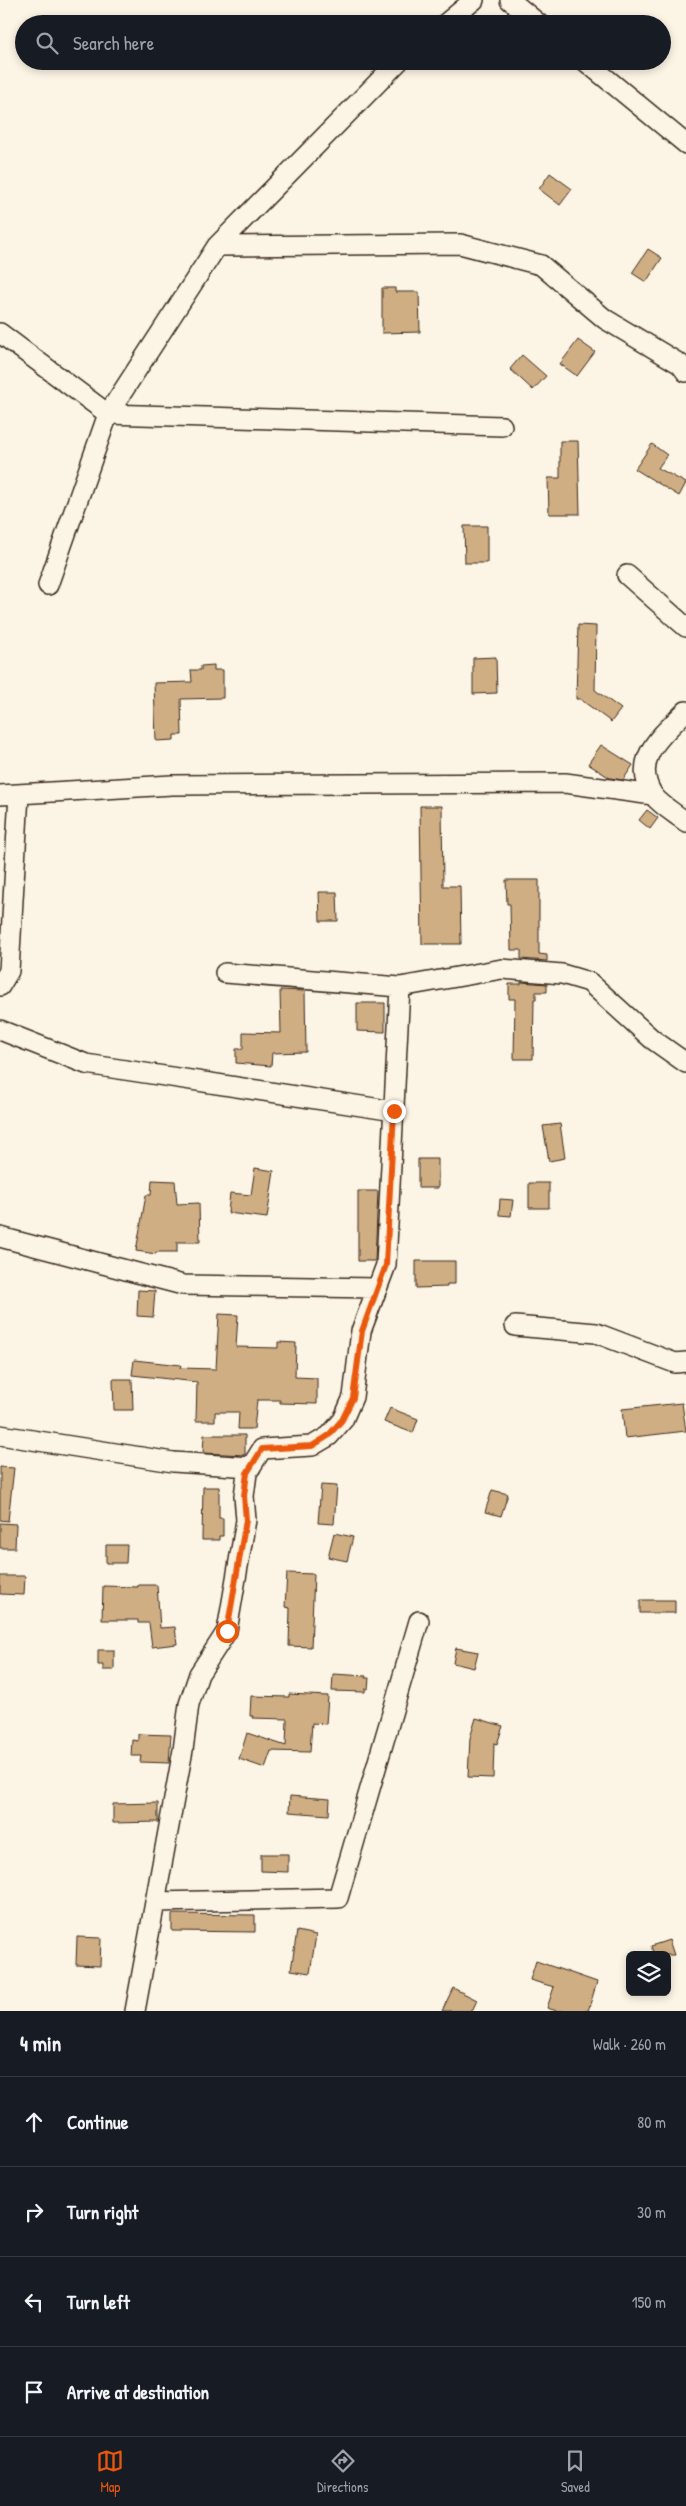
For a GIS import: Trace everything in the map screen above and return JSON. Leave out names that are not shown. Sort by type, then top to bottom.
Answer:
[{"type":"street","points":[[456,15],[474,0]]},
{"type":"street","points":[[510,0],[528,15]]},
{"type":"street","points":[[48,585],[108,414],[217,246],[390,70]]},
{"type":"street","points":[[596,70],[686,144]]},
{"type":"street","points":[[217,246],[460,244],[540,265],[605,319],[680,364],[686,372]]},
{"type":"street","points":[[0,333],[108,414],[502,426]]},
{"type":"street","points":[[627,575],[686,627]]},
{"type":"street","points":[[653,795],[644,769],[653,744],[686,711]]},
{"type":"street","points":[[0,796],[172,785],[565,783],[653,795],[686,822]]},
{"type":"street","points":[[0,986],[9,971],[19,794]]},
{"type":"street","points":[[225,973],[400,986],[502,969],[562,974],[590,982],[652,1039],[686,1063]]},
{"type":"street","points":[[135,2011],[183,1750],[189,1704],[199,1674],[227,1631],[246,1520],[244,1496],[247,1473],[262,1449],[312,1446],[328,1436],[342,1420],[353,1398],[362,1331],[386,1265],[400,986]]},
{"type":"street","points":[[0,1030],[86,1064],[394,1111]]},
{"type":"street","points":[[0,1237],[183,1285],[378,1288]]},
{"type":"street","points":[[515,1326],[596,1334],[675,1363],[686,1362]]},
{"type":"street","points":[[0,1435],[173,1462],[251,1466]]},
{"type":"street","points":[[155,1902],[338,1898],[419,1621]]},
{"type":"building","points":[[550,173],[572,189],[560,205],[539,189]]},
{"type":"building","points":[[648,249],[662,258],[646,282],[632,273]]},
{"type":"building","points":[[382,288],[395,288],[395,292],[419,292],[420,332],[382,333]]},
{"type":"building","points":[[578,340],[595,352],[577,376],[560,364]]},
{"type":"building","points":[[522,355],[546,376],[533,390],[510,369]]},
{"type":"building","points":[[560,441],[578,441],[580,514],[549,514],[548,478],[560,478]]},
{"type":"building","points":[[652,444],[667,455],[658,468],[686,483],[679,496],[635,469]]},
{"type":"building","points":[[464,526],[487,526],[487,563],[465,563]]},
{"type":"building","points":[[578,625],[596,626],[595,690],[621,709],[611,722],[580,699],[576,699]]},
{"type":"building","points":[[496,657],[497,693],[473,694],[473,658]]},
{"type":"building","points":[[214,665],[214,670],[223,670],[223,698],[181,699],[182,735],[174,735],[174,740],[156,741],[154,683],[192,682],[191,670],[201,670],[201,666]]},
{"type":"building","points":[[601,745],[633,765],[623,780],[610,778],[588,764]]},
{"type":"building","points":[[420,806],[442,806],[443,886],[460,886],[461,944],[422,944]]},
{"type":"building","points":[[647,810],[658,818],[650,829],[639,820]]},
{"type":"building","points":[[506,880],[539,880],[539,954],[547,955],[547,961],[521,959],[521,950],[511,950],[510,904],[507,904]]},
{"type":"building","points":[[319,892],[337,892],[338,921],[320,921]]},
{"type":"building","points":[[521,982],[547,984],[547,992],[536,992],[536,999],[534,999],[533,1059],[514,1059],[515,999],[509,999],[509,984],[521,984]]},
{"type":"building","points":[[280,990],[305,991],[306,1052],[272,1053],[271,1066],[236,1063],[236,1049],[243,1049],[243,1032],[281,1033]]},
{"type":"building","points":[[357,1003],[385,1003],[385,1032],[357,1031]]},
{"type":"building","points":[[560,1124],[565,1158],[549,1161],[543,1126]]},
{"type":"building","points":[[418,1159],[438,1159],[438,1188],[418,1188]]},
{"type":"building","points":[[255,1168],[274,1171],[267,1218],[228,1213],[230,1193],[251,1195]]},
{"type":"building","points":[[152,1180],[175,1181],[177,1204],[199,1203],[200,1242],[177,1242],[177,1252],[156,1252],[156,1254],[136,1251],[146,1195],[151,1195]]},
{"type":"building","points":[[529,1183],[549,1183],[549,1208],[529,1208]]},
{"type":"building","points":[[358,1191],[378,1191],[375,1261],[358,1261]]},
{"type":"building","points":[[500,1199],[513,1200],[511,1216],[499,1215]]},
{"type":"building","points":[[416,1261],[455,1261],[455,1284],[447,1284],[447,1287],[416,1288]]},
{"type":"building","points":[[138,1290],[155,1291],[153,1317],[137,1316]]},
{"type":"building","points":[[219,1314],[238,1315],[236,1347],[278,1348],[278,1342],[296,1343],[295,1377],[317,1378],[317,1404],[280,1403],[280,1400],[257,1400],[254,1429],[238,1429],[239,1412],[215,1412],[215,1421],[196,1421],[197,1382],[132,1375],[134,1360],[181,1365],[180,1368],[216,1369]]},
{"type":"building","points":[[113,1379],[132,1379],[133,1410],[114,1410]]},
{"type":"building","points":[[682,1403],[686,1431],[625,1438],[622,1409]]},
{"type":"building","points":[[390,1408],[418,1419],[413,1433],[384,1422]]},
{"type":"building","points":[[204,1435],[245,1435],[245,1455],[203,1453]]},
{"type":"building","points":[[0,1467],[14,1468],[8,1521],[0,1520]]},
{"type":"building","points":[[321,1485],[337,1486],[334,1524],[318,1523]]},
{"type":"building","points":[[203,1487],[219,1487],[219,1518],[223,1518],[223,1536],[219,1536],[219,1540],[202,1540]]},
{"type":"building","points":[[492,1490],[508,1494],[501,1516],[485,1512]]},
{"type":"building","points":[[0,1523],[16,1524],[15,1548],[0,1548]]},
{"type":"building","points":[[334,1533],[353,1537],[347,1561],[328,1557]]},
{"type":"building","points":[[106,1545],[127,1545],[126,1563],[106,1563]]},
{"type":"building","points":[[287,1573],[314,1574],[311,1647],[289,1646],[290,1608],[285,1607]]},
{"type":"building","points":[[0,1576],[25,1576],[24,1595],[0,1594]]},
{"type":"building","points":[[138,1585],[157,1585],[160,1628],[175,1627],[177,1644],[152,1647],[149,1623],[138,1623],[138,1620],[102,1620],[103,1586],[138,1587]]},
{"type":"building","points":[[640,1600],[675,1600],[675,1613],[640,1613]]},
{"type":"building","points":[[456,1648],[478,1652],[474,1668],[453,1663]]},
{"type":"building","points":[[98,1650],[114,1650],[114,1670],[103,1670],[103,1665],[98,1665]]},
{"type":"building","points":[[333,1674],[366,1676],[365,1678],[369,1678],[368,1689],[365,1689],[365,1692],[332,1691]]},
{"type":"building","points":[[289,1694],[328,1696],[326,1724],[312,1723],[310,1752],[271,1751],[265,1768],[239,1759],[247,1733],[286,1746],[287,1719],[252,1718],[253,1716],[250,1716],[251,1696],[289,1697]]},
{"type":"building","points":[[476,1718],[503,1726],[497,1744],[494,1743],[493,1778],[468,1777],[470,1738]]},
{"type":"building","points":[[138,1734],[171,1735],[169,1763],[140,1762],[141,1756],[131,1756],[132,1740],[138,1741]]},
{"type":"building","points":[[290,1796],[330,1799],[329,1815],[289,1812]]},
{"type":"building","points":[[158,1803],[158,1822],[113,1823],[113,1804]]},
{"type":"building","points":[[261,1854],[288,1854],[288,1872],[261,1871]]},
{"type":"building","points":[[172,1914],[255,1915],[255,1932],[172,1931]]},
{"type":"building","points":[[297,1931],[316,1935],[310,1973],[291,1970]]},
{"type":"building","points":[[77,1937],[101,1938],[100,1966],[76,1965]]},
{"type":"building","points":[[669,1940],[674,1955],[671,1955],[671,1951],[653,1951],[651,1946]]},
{"type":"building","points":[[536,1961],[597,1982],[588,2011],[557,2011],[547,2008],[554,1987],[530,1980]]},
{"type":"building","points":[[453,1988],[477,2000],[472,2011],[442,2011]]},
{"type":"route","points":[[227,1631],[246,1520],[244,1496],[247,1473],[262,1449],[312,1446],[328,1436],[342,1420],[353,1398],[362,1331],[386,1265],[394,1111]]}]
